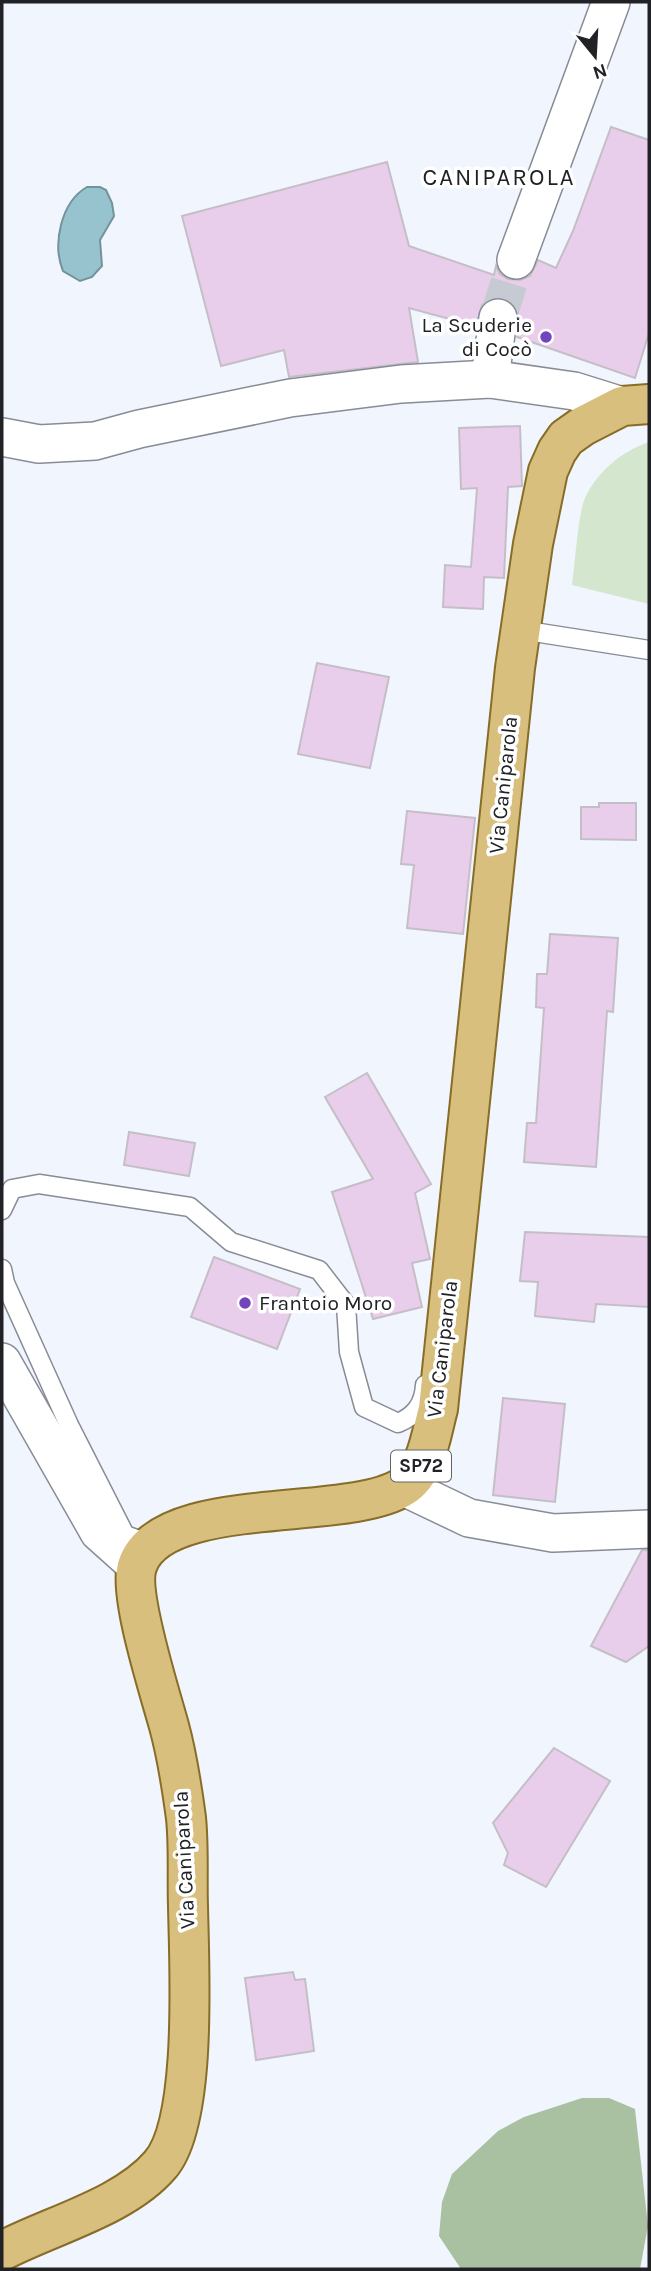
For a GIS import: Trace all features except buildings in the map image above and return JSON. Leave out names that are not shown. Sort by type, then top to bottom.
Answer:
[{"type":"main road","name":"Via Caniparola","points":[[404,1487],[422,1465],[438,1409],[521,630],[548,471],[556,451],[574,432],[636,405]]},
{"type":"main road","name":"SP72","points":[[143,1555],[168,1531],[275,1509],[354,1502],[380,1497],[404,1487]]},
{"type":"main road","name":"Via Caniparola","points":[[2,2250],[109,2203],[134,2189],[162,2164],[173,2142],[179,2118],[186,2083],[190,1998],[186,1820],[172,1738],[135,1585],[143,1555]]},
{"type":"street","points":[[516,260],[611,2]]},
{"type":"street","points":[[490,379],[498,318]]},
{"type":"street","name":"Via Caniparola","points":[[2,437],[39,444],[95,441],[139,429],[290,398],[401,384],[490,379],[574,391],[636,405]]},
{"type":"street","points":[[2,1362],[99,1532],[143,1555]]},
{"type":"street","points":[[404,1487],[469,1518],[553,1534],[649,1529]]},
{"type":"lane","points":[[521,630],[649,650]]},
{"type":"lane","points":[[2,1210],[12,1189],[39,1184],[190,1207],[231,1242],[319,1270],[346,1305],[349,1352],[364,1407],[398,1423],[413,1417],[424,1396],[432,1321],[448,1300]]},
{"type":"lane","points":[[2,1269],[5,1283],[69,1425],[125,1535],[143,1555]]},
{"type":"green space","points":[[649,442],[649,604],[572,585],[580,516],[590,488],[611,464],[629,451]]},
{"type":"green space","points":[[582,2098],[609,2098],[635,2109],[648,2226],[640,2269],[461,2269],[439,2236],[442,2202],[452,2174],[498,2131],[524,2117]]},
{"type":"water","points":[[87,187],[106,190],[114,216],[100,240],[102,266],[92,277],[80,281],[63,271],[58,249],[65,213],[78,194]]},
{"type":"tunnel","points":[[498,318],[516,260]]},
{"type":"place","name":"La Scuderie di Cocò","points":[[546,337]]},
{"type":"place","name":"Frantoio Moro","points":[[245,1303]]},
{"type":"district","name":"CANIPAROLA","points":[[499,177]]}]
